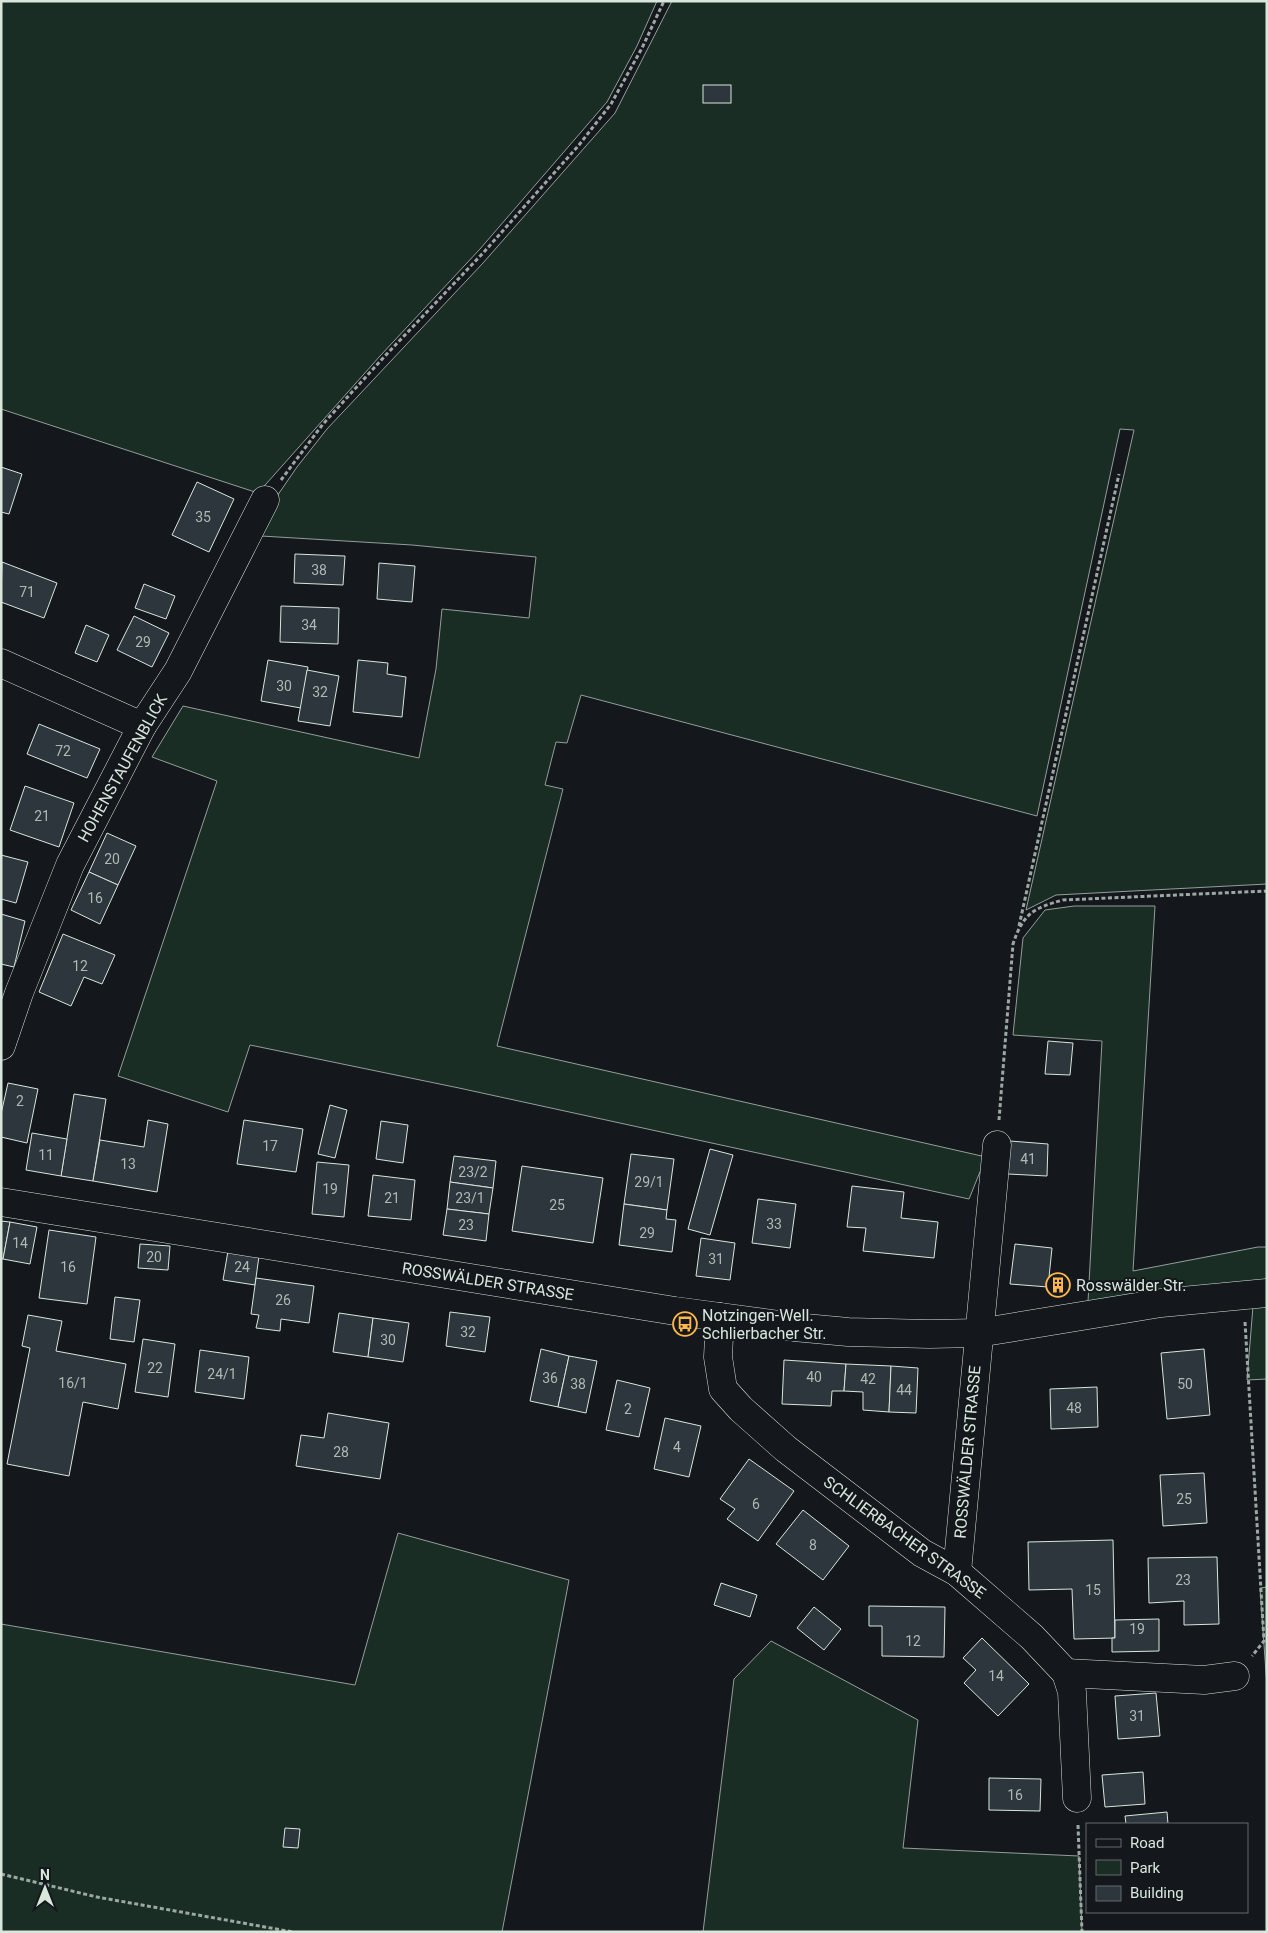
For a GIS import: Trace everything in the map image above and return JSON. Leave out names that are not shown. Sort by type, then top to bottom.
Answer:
[{"type":"street","name":"HOHENSTAUFENBLICK","points":[[1,1046],[10,991],[70,865],[142,726],[178,671],[266,500]]},
{"type":"street","points":[[1,663],[142,726]]},
{"type":"street","name":"ROSSWÄLDER STRASSE","points":[[957,1572],[997,1145]]},
{"type":"street","name":"ROSSWÄLDER STRASSE","points":[[1,1202],[720,1317],[848,1332],[978,1333],[1161,1303],[1255,1294]]},
{"type":"street","name":"SCHLIERBACHER STRASSE","points":[[720,1317],[718,1357],[723,1389],[741,1409],[786,1449],[915,1547],[957,1572],[1032,1637],[1066,1673],[1072,1692],[1076,1798]]},
{"type":"street","points":[[1066,1673],[1204,1680],[1236,1676]]},
{"type":"path","points":[[266,500],[323,424],[384,356],[484,252],[579,145],[611,104],[642,48],[664,1]]},
{"type":"path","points":[[997,1145],[1013,944],[1019,927],[1119,474]]},
{"type":"path","points":[[1019,927],[1031,912],[1063,900],[1267,890]]},
{"type":"path","points":[[1236,1676],[1264,1641],[1247,1380],[1255,1294]]},
{"type":"path","points":[[1076,1798],[1082,1932]]},
{"type":"path","points":[[1,1874],[97,1897],[294,1932]]},
{"type":"green space","points":[[1,1],[657,1],[637,46],[607,102],[480,249],[380,356],[258,493],[1,409]]},
{"type":"green space","points":[[672,1],[1267,1],[1267,884],[1056,895],[1026,910],[1134,430],[1120,429],[1037,816],[581,695],[567,743],[556,742],[545,785],[563,789],[497,1046],[986,1157],[969,1199],[459,1088],[250,1045],[228,1112],[118,1076],[217,781],[152,757],[183,706],[419,758],[436,669],[442,609],[529,618],[536,557],[412,545],[261,536],[275,499],[327,429],[483,263],[615,113]]},
{"type":"green space","points":[[1074,906],[1155,906],[1133,1271],[1258,1247],[1267,1247],[1267,1281],[1088,1302],[1102,1041],[1013,1035],[1023,938],[1045,910]]},
{"type":"green space","points":[[1267,1304],[1267,1379],[1247,1380],[1253,1306]]},
{"type":"green space","points":[[398,1533],[569,1580],[502,1932],[1,1932],[1,1624],[355,1685]]},
{"type":"green space","points":[[1267,1587],[1267,1687],[1260,1588]]},
{"type":"green space","points":[[771,1641],[918,1720],[903,1848],[1079,1856],[1082,1932],[703,1932],[734,1679]]},
{"type":"building","points":[[703,85],[731,85],[731,103],[703,103]]},
{"type":"building","points":[[1,467],[22,474],[9,514],[1,512]]},
{"type":"building","points":[[197,482],[234,499],[209,552],[172,535]]},
{"type":"building","points":[[295,554],[345,556],[343,585],[294,583]]},
{"type":"building","points":[[2,562],[57,583],[44,618],[1,602]]},
{"type":"building","points":[[379,563],[415,566],[412,602],[377,599]]},
{"type":"building","points":[[144,584],[175,596],[166,619],[135,608]]},
{"type":"building","points":[[281,606],[339,608],[338,644],[280,642]]},
{"type":"building","points":[[134,616],[169,633],[152,667],[117,650]]},
{"type":"building","points":[[86,625],[109,635],[97,662],[75,653]]},
{"type":"building","points":[[268,660],[308,667],[301,708],[261,701]]},
{"type":"building","points":[[358,660],[388,663],[387,674],[406,677],[402,717],[353,712]]},
{"type":"building","points":[[307,670],[339,676],[330,726],[298,721]]},
{"type":"building","points":[[39,724],[100,749],[87,778],[27,754]]},
{"type":"building","points":[[25,786],[74,803],[59,847],[10,830]]},
{"type":"building","points":[[107,833],[136,846],[118,885],[89,872]]},
{"type":"building","points":[[1,855],[28,862],[16,903],[1,899]]},
{"type":"building","points":[[89,872],[118,885],[100,924],[71,910]]},
{"type":"building","points":[[1,914],[25,921],[14,967],[1,964]]},
{"type":"building","points":[[63,934],[115,955],[102,984],[84,977],[71,1006],[39,992]]},
{"type":"building","points":[[1048,1041],[1073,1043],[1070,1075],[1045,1074]]},
{"type":"building","points":[[8,1083],[38,1089],[27,1143],[1,1137],[1,1114]]},
{"type":"building","points":[[74,1094],[106,1099],[93,1181],[61,1176]]},
{"type":"building","points":[[330,1105],[347,1110],[335,1158],[318,1154]]},
{"type":"building","points":[[148,1120],[168,1124],[157,1192],[93,1181],[100,1140],[144,1147]]},
{"type":"building","points":[[244,1120],[303,1129],[296,1172],[237,1164]]},
{"type":"building","points":[[381,1121],[408,1125],[403,1163],[376,1159]]},
{"type":"building","points":[[32,1133],[67,1139],[61,1176],[26,1170]]},
{"type":"building","points":[[1010,1141],[1048,1144],[1047,1176],[1008,1174]]},
{"type":"building","points":[[710,1149],[733,1155],[710,1235],[688,1229]]},
{"type":"building","points":[[631,1154],[674,1159],[667,1210],[624,1204]]},
{"type":"building","points":[[454,1156],[496,1161],[493,1188],[450,1182]]},
{"type":"building","points":[[317,1162],[349,1165],[344,1217],[312,1214]]},
{"type":"building","points":[[522,1166],[603,1178],[593,1243],[512,1231]]},
{"type":"building","points":[[373,1175],[415,1180],[411,1220],[368,1216]]},
{"type":"building","points":[[450,1182],[493,1188],[489,1214],[447,1209]]},
{"type":"building","points":[[852,1186],[904,1192],[901,1218],[938,1222],[934,1258],[863,1251],[866,1228],[847,1227]]},
{"type":"building","points":[[758,1199],[796,1204],[790,1248],[752,1243]]},
{"type":"building","points":[[624,1204],[667,1210],[666,1219],[676,1220],[672,1252],[619,1245]]},
{"type":"building","points":[[447,1209],[489,1214],[486,1241],[443,1235]]},
{"type":"building","points":[[1,1221],[10,1222],[3,1259],[1,1259]]},
{"type":"building","points":[[10,1222],[37,1227],[30,1264],[3,1259]]},
{"type":"building","points":[[49,1230],[96,1237],[87,1304],[39,1298]]},
{"type":"building","points":[[701,1238],[735,1243],[730,1280],[696,1276]]},
{"type":"building","points":[[140,1244],[170,1246],[168,1270],[138,1268]]},
{"type":"building","points":[[1015,1244],[1052,1248],[1048,1287],[1010,1284]]},
{"type":"building","points":[[228,1251],[259,1256],[255,1285],[223,1280]]},
{"type":"building","points":[[256,1278],[314,1286],[309,1323],[281,1319],[280,1331],[256,1328],[259,1315],[251,1314]]},
{"type":"building","name":"Rosswälder Str.","points":[[1052,1280],[1063,1281],[1063,1290],[1052,1289]]},
{"type":"building","points":[[115,1297],[140,1300],[134,1342],[110,1339]]},
{"type":"building","points":[[450,1312],[490,1317],[485,1352],[446,1346]]},
{"type":"building","points":[[339,1313],[373,1318],[368,1357],[333,1352]]},
{"type":"building","points":[[28,1315],[62,1321],[56,1351],[126,1364],[118,1409],[83,1402],[69,1476],[7,1464],[30,1348],[22,1346]]},
{"type":"building","points":[[373,1318],[409,1323],[403,1362],[368,1357]]},
{"type":"building","points":[[143,1339],[175,1344],[168,1397],[135,1392]]},
{"type":"building","points":[[541,1349],[569,1356],[558,1407],[530,1401]]},
{"type":"building","points":[[1204,1349],[1210,1415],[1167,1419],[1161,1353]]},
{"type":"building","points":[[200,1350],[249,1357],[244,1399],[195,1392]]},
{"type":"building","points":[[569,1356],[597,1361],[586,1413],[558,1407]]},
{"type":"building","points":[[784,1360],[846,1364],[844,1391],[832,1391],[831,1406],[782,1404]]},
{"type":"building","points":[[846,1364],[891,1366],[889,1412],[863,1410],[863,1392],[844,1391]]},
{"type":"building","points":[[891,1366],[918,1368],[916,1413],[889,1412]]},
{"type":"building","points":[[617,1380],[650,1388],[639,1437],[606,1430]]},
{"type":"building","points":[[1097,1387],[1098,1427],[1051,1429],[1050,1389]]},
{"type":"building","points":[[328,1413],[389,1423],[380,1479],[296,1466],[301,1435],[324,1438]]},
{"type":"building","points":[[665,1418],[701,1426],[689,1477],[654,1469]]},
{"type":"building","points":[[749,1459],[794,1491],[758,1541],[727,1519],[735,1509],[720,1499]]},
{"type":"building","points":[[1204,1473],[1207,1523],[1163,1526],[1160,1475]]},
{"type":"building","points":[[803,1510],[849,1546],[823,1580],[776,1544]]},
{"type":"building","points":[[1113,1540],[1115,1638],[1074,1639],[1072,1589],[1029,1590],[1028,1542]]},
{"type":"building","points":[[1217,1557],[1219,1624],[1184,1625],[1184,1601],[1149,1603],[1148,1558]]},
{"type":"building","points":[[721,1583],[757,1595],[750,1617],[714,1605]]},
{"type":"building","points":[[869,1606],[945,1607],[944,1657],[882,1656],[882,1626],[869,1626]]},
{"type":"building","points":[[814,1607],[841,1629],[824,1650],[797,1628]]},
{"type":"building","points":[[1159,1619],[1159,1651],[1112,1652],[1112,1638],[1115,1638],[1115,1620]]},
{"type":"building","points":[[982,1638],[1029,1684],[998,1716],[964,1683],[976,1670],[963,1658]]},
{"type":"building","points":[[1156,1693],[1160,1736],[1118,1739],[1115,1696]]},
{"type":"building","points":[[1143,1772],[1145,1804],[1105,1807],[1102,1775]]},
{"type":"building","points":[[989,1778],[1041,1779],[1040,1811],[989,1810]]},
{"type":"building","points":[[1167,1812],[1168,1823],[1126,1823],[1125,1816]]},
{"type":"building","points":[[285,1828],[300,1829],[298,1848],[283,1847]]},
{"type":"place","name":"Rosswälder Str.","points":[[1058,1285]]},
{"type":"place","name":"Notzingen-Well. Schlierbacher Str.","points":[[685,1324]]}]
